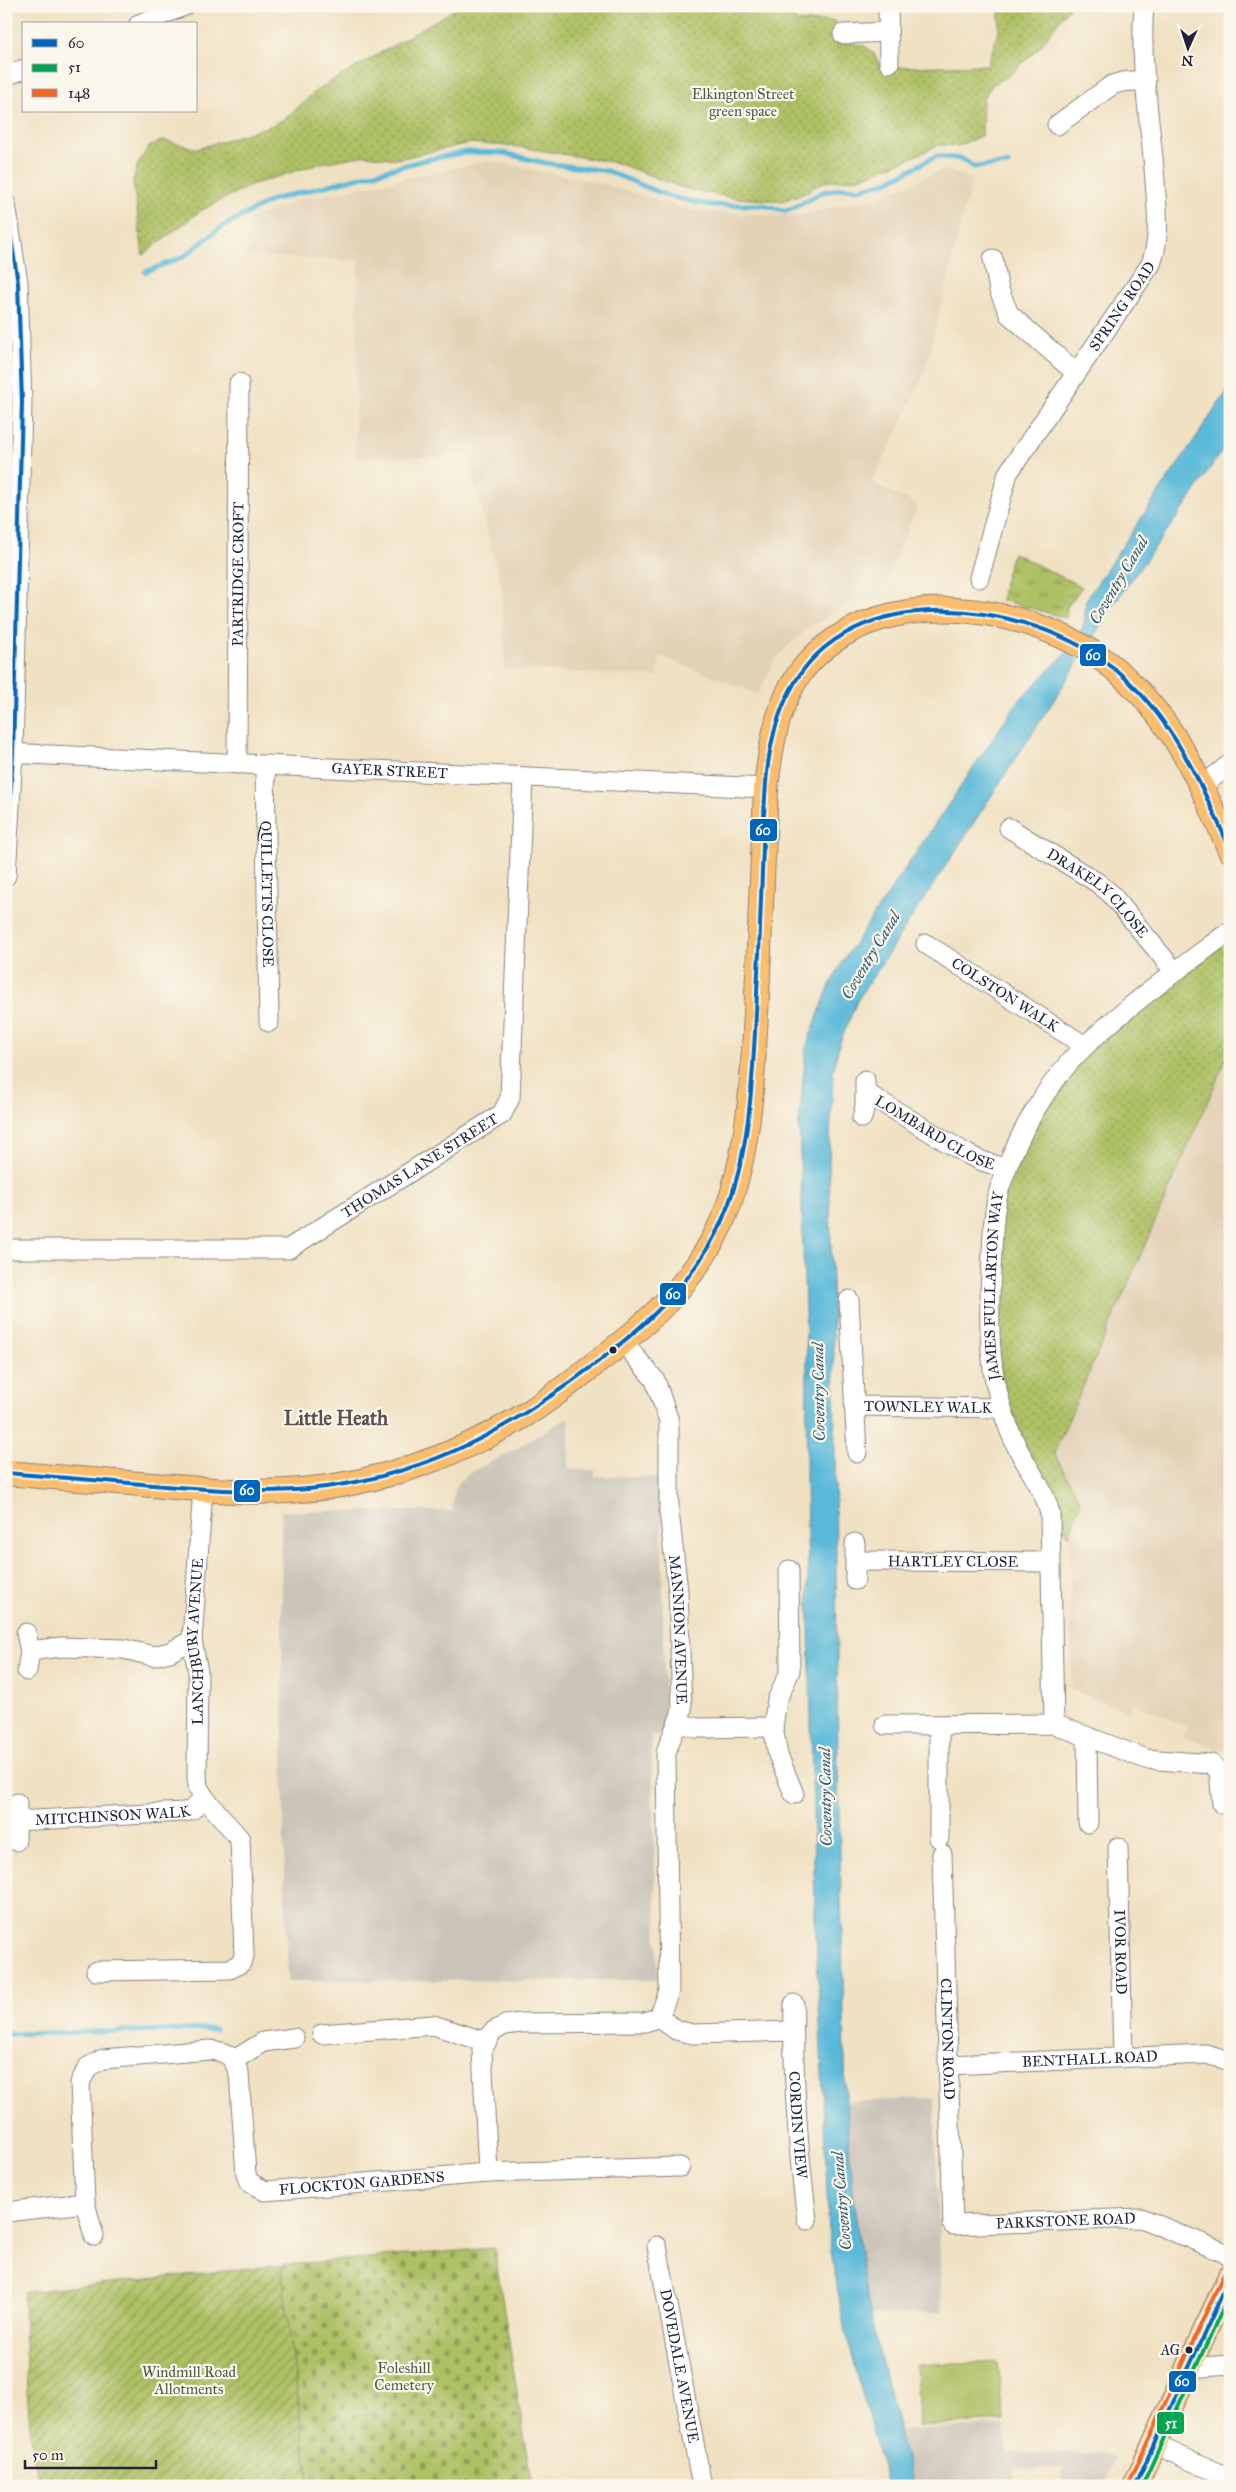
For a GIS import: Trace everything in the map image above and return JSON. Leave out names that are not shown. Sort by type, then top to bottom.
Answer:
[{"type":"main road","points":[[6,1473],[203,1489],[272,1492],[331,1487],[393,1473],[424,1463],[488,1436],[521,1418],[557,1394],[623,1342],[674,1295],[695,1271],[712,1244],[733,1192],[747,1130],[766,788],[770,752],[778,716],[793,684],[811,659],[836,638],[865,623],[896,614],[933,610],[988,613],[1044,628],[1083,647],[1115,669],[1135,688],[1172,731],[1202,786],[1230,850]]},
{"type":"main road","points":[[1135,2486],[1230,2276]]},
{"type":"street","points":[[144,22],[184,6]]},
{"type":"street","points":[[888,6],[889,63]]},
{"type":"street","name":"SPRING ROAD","points":[[979,578],[1008,473],[1151,264],[1155,251],[1158,226],[1146,80],[1144,6]]},
{"type":"street","points":[[843,34],[888,32]]},
{"type":"street","points":[[6,76],[22,70]]},
{"type":"street","points":[[1057,125],[1112,86],[1122,82],[1146,80]]},
{"type":"street","points":[[6,204],[18,283],[22,352],[6,876]]},
{"type":"street","points":[[993,259],[999,290],[1009,314],[1076,373]]},
{"type":"street","name":"PARTRIDGE CROFT","points":[[237,764],[239,383]]},
{"type":"street","name":"GAYER STREET","points":[[10,753],[766,788]]},
{"type":"street","points":[[1202,786],[1230,764]]},
{"type":"street","name":"QUILLETTS CLOSE","points":[[265,766],[270,1022]]},
{"type":"street","name":"THOMAS LANE STREET","points":[[6,1249],[288,1249],[502,1114],[510,1098],[524,777]]},
{"type":"street","name":"DRAKELY CLOSE","points":[[1009,828],[1098,883],[1111,894],[1175,972]]},
{"type":"street","name":"JAMES FULLARTON WAY","points":[[1054,1724],[1047,1502],[1007,1426],[993,1361],[991,1277],[995,1212],[1000,1189],[1007,1169],[1041,1104],[1085,1046],[1175,972],[1230,931]]},
{"type":"street","name":"COLSTON WALK","points":[[926,944],[1085,1046]]},
{"type":"street","name":"LOMBARD CLOSE","points":[[862,1118],[866,1086],[973,1157],[1007,1169]]},
{"type":"street","name":"TOWNLEY WALK","points":[[849,1300],[857,1453]]},
{"type":"street","name":"MANNION AVENUE","points":[[623,1342],[654,1380],[669,1421],[670,1511],[678,1591],[682,1709],[679,1723],[668,1743],[666,1754],[669,1991],[659,2017]]},
{"type":"street","name":"TOWNLEY WALK","points":[[854,1406],[1002,1408]]},
{"type":"street","name":"LANCHBURY AVENUE","points":[[96,1971],[230,1970],[241,1963],[244,1956],[240,1839],[204,1797],[198,1787],[197,1776],[198,1672],[192,1640],[203,1489]]},
{"type":"street","name":"HARTLEY CLOSE","points":[[855,1580],[855,1552],[1050,1562]]},
{"type":"street","points":[[788,1570],[790,1671],[777,1700],[773,1727],[778,1755],[794,1794]]},
{"type":"street","points":[[26,1633],[30,1651],[27,1671]]},
{"type":"street","points":[[30,1651],[61,1647],[124,1649],[153,1656],[170,1652],[192,1640]]},
{"type":"street","points":[[679,1723],[697,1728],[773,1727]]},
{"type":"street","points":[[885,1725],[1054,1724],[1146,1759],[1211,1764],[1219,1771],[1222,1804]]},
{"type":"street","name":"CLINTON ROAD","points":[[939,1725],[953,2225]]},
{"type":"street","points":[[1087,1737],[1088,1823]]},
{"type":"street","name":"MITCHINSON WALK","points":[[16,1841],[17,1812],[184,1812],[192,1810],[204,1797]]},
{"type":"street","name":"IVOR ROAD","points":[[1118,1847],[1123,2057]]},
{"type":"street","name":"CORDIN VIEW","points":[[794,2004],[793,2031],[800,2161],[807,2220]]},
{"type":"street","points":[[488,2173],[482,2050],[492,2032],[505,2025],[645,2022],[659,2017],[676,2030],[693,2034],[793,2031]]},
{"type":"street","points":[[322,2034],[433,2025],[486,2042]]},
{"type":"street","points":[[94,2236],[85,2203],[80,2083],[88,2068],[103,2060],[210,2050],[224,2051],[234,2060],[263,2042],[294,2038]]},
{"type":"street","name":"BENTHALL ROAD","points":[[949,2065],[1206,2054],[1230,2061]]},
{"type":"street","name":"FLOCKTON GARDENS","points":[[234,2060],[238,2073],[246,2174],[249,2182],[265,2191],[488,2173],[680,2168]]},
{"type":"street","points":[[6,2212],[85,2203]]},
{"type":"street","name":"PARKSTONE ROAD","points":[[953,2225],[1140,2218],[1230,2254]]},
{"type":"street","name":"DOVEDALE AVENUE","points":[[657,2246],[702,2486]]},
{"type":"street","points":[[1188,2368],[1230,2365]]},
{"type":"street","points":[[1153,2444],[1230,2478]]},
{"type":"shaded area","points":[[489,161],[596,182],[696,211],[796,216],[879,197],[943,170],[972,179],[924,375],[872,483],[918,505],[878,599],[849,603],[809,627],[777,657],[758,694],[660,656],[658,677],[505,669],[501,584],[467,457],[355,457],[358,261],[246,256],[249,219],[299,200]]},
{"type":"shaded area","points":[[1230,1050],[1230,1753],[1183,1736],[1188,1727],[1132,1702],[1128,1711],[1072,1690],[1069,1535],[1081,1502],[1054,1453]]},
{"type":"shaded area","points":[[569,1417],[569,1469],[595,1470],[595,1476],[661,1477],[665,1735],[651,1736],[658,1980],[288,1981],[284,1847],[281,1511],[452,1511],[454,1493],[459,1482],[469,1473],[507,1454]]},
{"type":"shaded area","points":[[934,2098],[942,2312],[870,2315],[852,2190],[846,2102]]},
{"type":"shaded area","points":[[1005,2425],[1006,2453],[1104,2454],[1115,2459],[1103,2486],[1062,2486],[1062,2469],[1014,2468],[1013,2486],[913,2486],[899,2430]]},
{"type":"green space","name":"Elkington Street green space","points":[[464,6],[794,6],[795,22],[835,21],[837,43],[851,43],[863,46],[873,53],[879,65],[889,63],[900,67],[987,65],[999,31],[999,6],[1070,6],[1038,49],[1010,75],[993,84],[983,98],[982,135],[959,146],[938,145],[859,178],[823,182],[803,194],[782,201],[735,198],[686,189],[617,163],[520,147],[470,143],[397,159],[366,155],[321,163],[251,185],[200,211],[143,255],[133,181],[138,163],[149,147],[163,140],[197,149],[273,125],[289,116],[317,90],[452,11]]},
{"type":"green space","points":[[1013,553],[1082,587],[1067,607],[1066,618],[1002,600],[1004,582]]},
{"type":"green space","points":[[1230,936],[1230,1050],[1054,1453],[1081,1502],[1069,1535],[1053,1513],[1010,1421],[994,1332],[1003,1189],[1035,1123],[1089,1049]]},
{"type":"green space","name":"Foleshill Cemetery","points":[[494,2248],[532,2486],[309,2486],[281,2265]]},
{"type":"green space","name":"Windmill Road Allotments","points":[[281,2265],[309,2486],[39,2486],[29,2414],[24,2292]]},
{"type":"green space","points":[[998,2361],[1004,2421],[919,2426],[916,2365]]},
{"type":"water","name":"Coventry Canal","points":[[1230,387],[1230,438],[1188,502],[1113,605],[1056,697],[857,1001],[839,1045],[833,1072],[829,1163],[834,1358],[838,1771],[846,2102],[852,2190],[864,2281],[873,2328],[913,2486],[887,2486],[843,2321],[829,2238],[815,1911],[806,1482],[807,1369],[799,1124],[806,1047],[829,987],[844,959],[1017,703],[1065,654],[1080,633],[1084,623],[1086,600]]},
{"type":"waterway","points":[[145,272],[183,257],[222,227],[272,200],[425,160],[467,152],[503,153],[545,163],[607,171],[668,196],[711,205],[763,205],[787,211],[823,192],[843,188],[859,189],[889,181],[936,156],[962,159],[974,167],[1008,164]]},
{"type":"waterway","points":[[6,2034],[215,2029]]},
{"type":"transit line","name":"60","points":[[6,206],[18,283],[22,402],[13,753],[6,872]]},
{"type":"transit line","name":"60","points":[[6,1473],[188,1488],[257,1491],[326,1487],[366,1480],[404,1470],[440,1457],[508,1424],[604,1357],[663,1306],[700,1261],[721,1224],[742,1158],[749,1112],[754,1042],[766,779],[774,734],[790,691],[817,654],[854,629],[897,615],[943,611],[991,615],[1038,627],[1080,646],[1116,670],[1154,709],[1184,753],[1230,849]]},
{"type":"transit line","name":"148","points":[[1129,2483],[1224,2273]]},
{"type":"transit line","name":"60","points":[[1135,2486],[1230,2277]]},
{"type":"transit line","name":"51","points":[[1142,2486],[1230,2292]]},
{"type":"place","name":"AG","points":[[1189,2350]]},
{"type":"district","name":"Little Heath","points":[[336,1418]]}]
